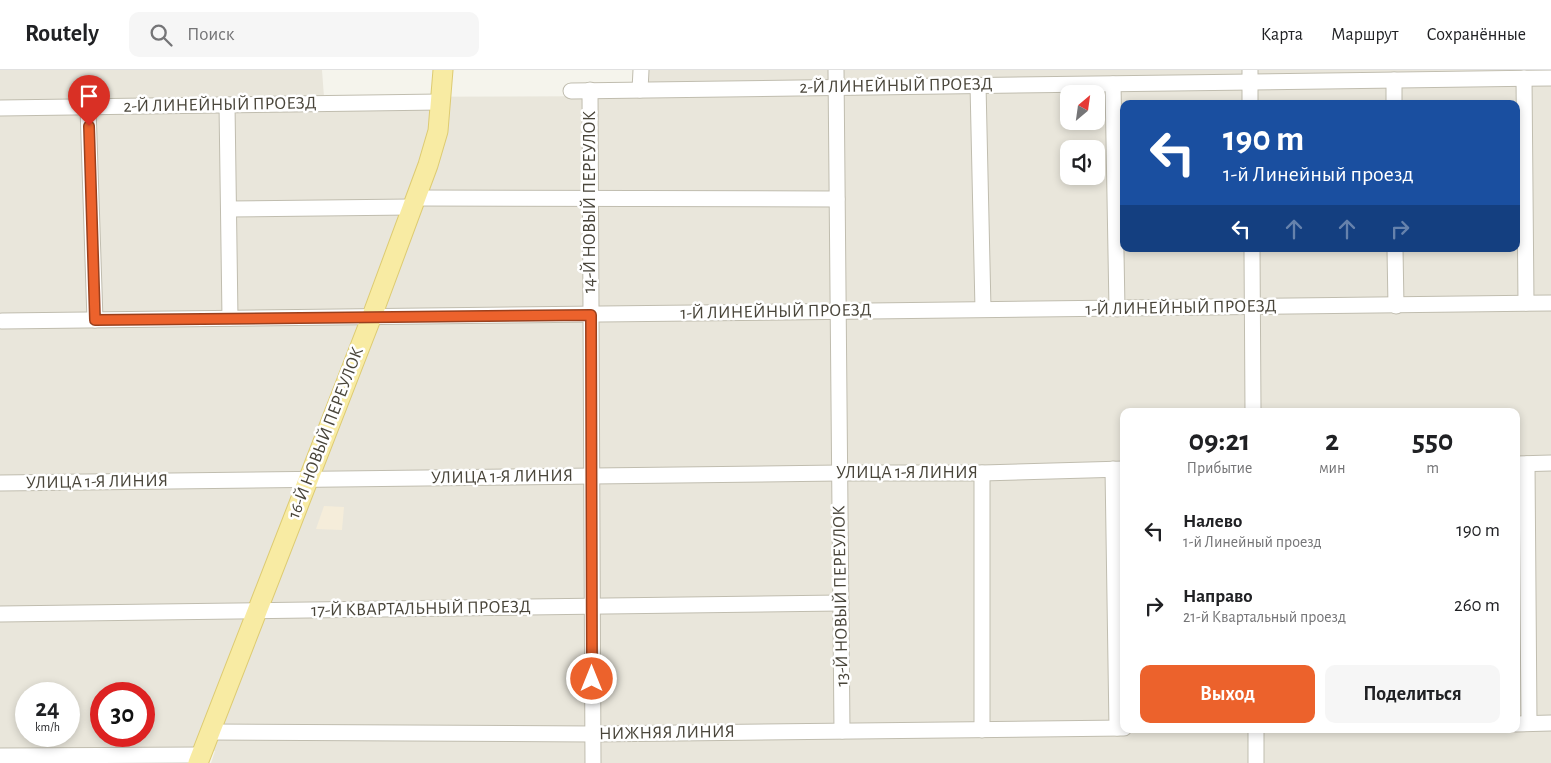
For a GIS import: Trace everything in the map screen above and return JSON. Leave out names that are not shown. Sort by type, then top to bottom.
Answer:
[{"type":"main road","name":"16-Й НОВЫЙ ПЕРЕУЛОК","points":[[199,759],[372,316],[428,165],[438,131],[443,70]]},
{"type":"street","points":[[640,90],[641,70]]},
{"type":"street","name":"13-Й НОВЫЙ ПЕРЕУЛОК","points":[[836,70],[842,731]]},
{"type":"street","name":"2-Й ЛИНЕЙНЫЙ ПРОЕЗД","points":[[571,90],[1113,84],[1250,76],[1394,80],[1551,78]]},
{"type":"street","points":[[1250,76],[1250,100]]},
{"type":"street","points":[[1524,78],[1526,304]]},
{"type":"street","points":[[1394,80],[1394,100]]},
{"type":"street","points":[[1113,84],[1117,309]]},
{"type":"street","points":[[978,85],[983,309]]},
{"type":"street","name":"14-Й НОВЫЙ ПЕРЕУЛОК","points":[[590,90],[593,763]]},
{"type":"street","name":"2-Й ЛИНЕЙНЫЙ ПРОЕЗД","points":[[0,108],[440,102]]},
{"type":"street","points":[[227,104],[230,318]]},
{"type":"street","points":[[88,107],[95,320]]},
{"type":"street","points":[[229,209],[590,198],[837,199]]},
{"type":"street","points":[[1252,252],[1253,408]]},
{"type":"street","points":[[1395,252],[1396,306]]},
{"type":"street","name":"1-Й ЛИНЕЙНЫЙ ПРОЕЗД","points":[[2,321],[1551,303]]},
{"type":"street","points":[[1551,463],[1522,464],[1523,724],[1551,723]]},
{"type":"street","points":[[1118,469],[1120,728]]},
{"type":"street","name":"УЛИЦА 1-Я ЛИНИЯ","points":[[0,483],[982,473],[1118,469]]},
{"type":"street","points":[[982,473],[982,730]]},
{"type":"street","name":"17-Й КВАРТАЛЬНЫЙ ПРОЕЗД","points":[[0,614],[841,603]]},
{"type":"street","name":"НИЖНЯЯ ЛИНИЯ","points":[[210,732],[593,734],[1120,728]]},
{"type":"street","points":[[1256,733],[1256,763]]},
{"type":"street","points":[[0,756],[199,759]]},
{"type":"shaded area","points":[[0,70],[322,70],[324,97],[646,96],[647,70],[1551,70],[1551,763],[211,763],[215,751],[0,748]]},
{"type":"shaded area","points":[[324,506],[344,507],[342,530],[316,529]]},
{"type":"route","points":[[89,126],[95,320],[591,315],[592,679]]}]
